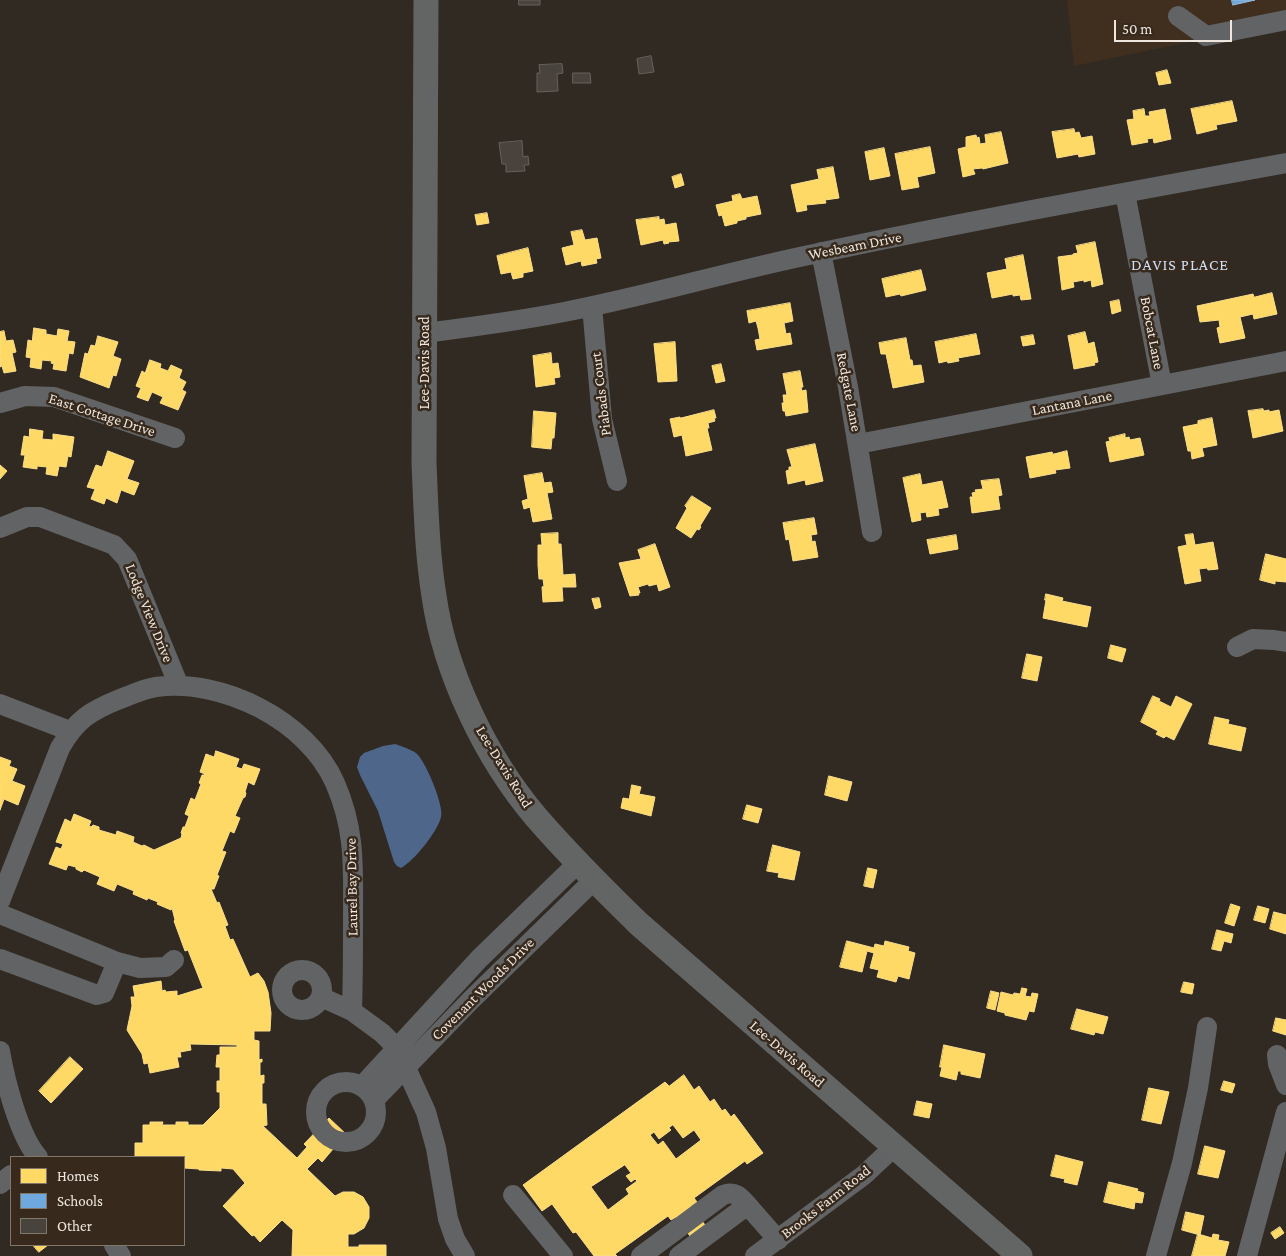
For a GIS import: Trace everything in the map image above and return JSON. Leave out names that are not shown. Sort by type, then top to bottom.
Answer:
[{"type":"main road","name":"Lee-Davis Road","points":[[426,0],[424,463],[427,533],[434,597],[449,658],[466,704],[486,744],[505,774],[535,816],[586,872],[646,930],[786,1054],[895,1146],[1020,1256]]},
{"type":"street","points":[[1178,16],[1206,36],[1286,20]]},
{"type":"street","name":"Wesbeam Drive","points":[[425,333],[495,324],[592,306],[821,252],[1286,163]]},
{"type":"street","name":"Bobcat Lane","points":[[1125,193],[1162,385]]},
{"type":"street","name":"Redgate Lane","points":[[821,252],[858,444],[872,532]]},
{"type":"street","name":"Piabads Court","points":[[592,306],[602,420],[617,481]]},
{"type":"street","name":"Lantana Lane","points":[[858,444],[1286,361]]},
{"type":"street","name":"East Cottage Drive","points":[[0,403],[25,396],[54,397],[175,438]]},
{"type":"street","name":"Lodge View Drive","points":[[0,528],[27,517],[40,516],[114,545],[119,549],[127,558],[179,686]]},
{"type":"street","points":[[1237,647],[1252,640],[1286,642]]},
{"type":"street","name":"Laurel Bay Drive","points":[[0,901],[60,748],[70,731],[84,717],[121,699],[155,688],[179,686],[224,693],[252,704],[276,717],[296,732],[311,748],[334,780],[348,820],[352,838],[352,1011]]},
{"type":"street","points":[[0,704],[70,731]]},
{"type":"street","name":"Covenant Woods Drive","points":[[401,1058],[479,959],[505,934],[586,872]]},
{"type":"street","name":"Covenant Woods Drive","points":[[368,1093],[401,1058],[522,950],[586,872]]},
{"type":"street","points":[[0,914],[117,962],[140,968],[152,968],[166,967],[174,960]]},
{"type":"street","points":[[505,934],[522,950]]},
{"type":"street","points":[[0,959],[98,995],[104,993],[117,962]]},
{"type":"street","points":[[321,997],[352,1011],[382,1033],[401,1058],[426,1112],[436,1148],[448,1219],[464,1256]]},
{"type":"street","points":[[1156,1256],[1184,1154],[1198,1088],[1207,1027]]},
{"type":"street","points":[[0,1051],[9,1091],[20,1124],[34,1156]]},
{"type":"street","points":[[1277,1056],[1286,1085]]},
{"type":"street","points":[[1247,1256],[1286,1112]]},
{"type":"street","name":"Brooks Farm Road","points":[[755,1256],[864,1175],[895,1146]]},
{"type":"street","points":[[640,1256],[722,1195],[733,1193],[738,1194],[778,1240]]},
{"type":"street","points":[[513,1195],[563,1256]]},
{"type":"street","points":[[680,1256],[742,1210],[750,1208]]},
{"type":"shaded area","points":[[1067,0],[1286,0],[1286,22],[1074,66]]},
{"type":"water","points":[[395,744],[416,753],[420,757],[433,783],[441,811],[441,817],[435,830],[419,852],[401,868],[394,862],[378,811],[357,767],[360,757],[364,753]]},
{"type":"building: Homes","points":[[1167,70],[1171,83],[1159,85],[1156,73]]},
{"type":"building: Homes","points":[[1232,101],[1237,121],[1216,125],[1217,129],[1197,134],[1191,109]]},
{"type":"building: Homes","points":[[1144,109],[1145,116],[1150,116],[1149,112],[1165,109],[1171,139],[1154,143],[1153,138],[1147,139],[1148,142],[1132,145],[1127,120],[1134,119],[1133,111]]},
{"type":"building: Homes","points":[[1074,129],[1075,133],[1079,132],[1081,138],[1092,136],[1095,154],[1079,157],[1078,154],[1057,158],[1052,132]]},
{"type":"building: Homes","points":[[1001,132],[1008,163],[983,169],[973,169],[975,174],[963,177],[958,149],[966,147],[966,137],[976,135],[977,138],[979,137],[980,144],[986,143],[985,135]]},
{"type":"building: Homes","points":[[930,147],[935,173],[917,177],[919,187],[902,190],[895,154]]},
{"type":"building: Homes","points":[[884,148],[890,176],[870,180],[865,152]]},
{"type":"building: Homes","points":[[833,167],[839,198],[825,200],[826,203],[806,205],[807,210],[797,212],[791,185],[819,179],[817,170]]},
{"type":"building: Homes","points":[[681,174],[684,185],[675,188],[672,177]]},
{"type":"building: Homes","points":[[740,194],[742,199],[757,196],[761,214],[746,217],[746,219],[737,221],[737,223],[725,226],[722,215],[719,216],[716,205],[733,201],[732,196]]},
{"type":"building: Homes","points":[[487,213],[489,223],[477,225],[475,215]]},
{"type":"building: Homes","points":[[659,217],[659,220],[664,219],[665,225],[676,223],[679,241],[664,244],[663,240],[641,245],[636,220]]},
{"type":"building: Homes","points":[[582,230],[585,240],[597,238],[601,258],[596,259],[597,263],[582,266],[581,261],[566,265],[562,248],[574,245],[571,232]]},
{"type":"building: Homes","points":[[1095,242],[1103,284],[1092,287],[1091,280],[1084,282],[1084,280],[1073,282],[1074,287],[1062,290],[1058,257],[1078,253],[1076,246]]},
{"type":"building: Homes","points":[[528,248],[533,271],[523,273],[523,277],[513,279],[511,272],[501,274],[497,256]]},
{"type":"building: Homes","points":[[1023,255],[1031,299],[1021,300],[1020,295],[1013,296],[1013,294],[992,298],[987,273],[1007,269],[1005,259]]},
{"type":"building: Homes","points":[[921,270],[926,290],[901,296],[900,294],[886,297],[882,279]]},
{"type":"building: Homes","points":[[1272,293],[1277,314],[1254,319],[1253,314],[1240,317],[1245,338],[1220,343],[1217,328],[1220,327],[1219,320],[1200,322],[1197,306],[1253,294],[1254,297]]},
{"type":"building: Homes","points":[[1119,300],[1121,311],[1112,314],[1110,302]]},
{"type":"building: Homes","points":[[790,303],[793,321],[784,323],[786,334],[790,333],[792,344],[757,350],[755,340],[760,339],[758,328],[756,321],[749,323],[747,311]]},
{"type":"building: Homes","points":[[34,328],[46,330],[46,334],[57,336],[58,329],[69,331],[67,341],[75,342],[73,354],[69,353],[66,371],[53,369],[54,364],[51,363],[52,361],[42,360],[41,369],[30,367],[31,358],[26,357],[28,340],[32,341]]},
{"type":"building: Homes","points":[[4,331],[6,341],[13,340],[16,352],[12,353],[16,371],[4,373],[2,366],[0,367],[0,332]]},
{"type":"building: Homes","points":[[1085,332],[1088,344],[1094,342],[1098,362],[1094,363],[1095,365],[1074,369],[1068,336]]},
{"type":"building: Homes","points":[[976,334],[980,354],[958,358],[959,361],[939,363],[935,342]]},
{"type":"building: Homes","points":[[1033,335],[1035,344],[1023,346],[1021,337]]},
{"type":"building: Homes","points":[[98,336],[118,342],[113,356],[121,359],[116,376],[113,375],[109,388],[80,377],[85,353],[88,354],[91,345],[95,346]]},
{"type":"building: Homes","points":[[906,338],[910,360],[912,360],[913,366],[921,365],[924,382],[893,388],[886,354],[881,354],[879,343]]},
{"type":"building: Homes","points":[[675,342],[677,381],[658,382],[654,344]]},
{"type":"building: Homes","points":[[551,353],[552,364],[558,363],[560,377],[554,378],[555,384],[536,387],[533,356]]},
{"type":"building: Homes","points":[[150,360],[161,364],[160,368],[168,371],[171,365],[182,370],[179,378],[186,382],[182,390],[186,392],[178,410],[160,403],[163,397],[152,392],[148,401],[137,397],[141,388],[136,386],[142,371],[145,373]]},
{"type":"building: Homes","points":[[721,364],[725,381],[716,383],[712,366]]},
{"type":"building: Homes","points":[[800,371],[802,391],[806,390],[808,412],[786,416],[782,403],[784,403],[783,395],[787,395],[783,374]]},
{"type":"building: Homes","points":[[1263,409],[1264,411],[1269,410],[1269,412],[1279,410],[1283,431],[1253,438],[1248,411]]},
{"type":"building: Homes","points":[[714,410],[715,421],[708,423],[709,428],[707,428],[712,450],[686,456],[682,435],[674,437],[670,419]]},
{"type":"building: Homes","points":[[534,411],[556,413],[551,449],[532,447]]},
{"type":"building: Homes","points":[[1212,418],[1217,445],[1202,448],[1204,456],[1192,459],[1191,451],[1188,451],[1183,427],[1198,424],[1198,421]]},
{"type":"building: Homes","points":[[30,429],[43,431],[42,439],[53,440],[53,434],[74,437],[71,457],[68,456],[66,467],[59,466],[57,476],[46,474],[47,467],[37,466],[37,469],[23,467],[25,455],[21,455],[24,436],[29,437]]},
{"type":"building: Homes","points":[[1125,434],[1125,438],[1129,437],[1130,440],[1140,438],[1144,455],[1110,462],[1106,442],[1110,441],[1109,438]]},
{"type":"building: Homes","points":[[815,444],[823,481],[806,485],[805,480],[788,484],[786,471],[789,470],[789,467],[792,467],[787,450]]},
{"type":"building: Homes","points":[[108,451],[134,461],[127,479],[139,483],[134,495],[121,490],[117,503],[106,498],[104,504],[91,499],[95,489],[87,487],[96,465],[102,467]]},
{"type":"building: Homes","points":[[1067,451],[1070,468],[1055,470],[1056,473],[1030,478],[1026,457]]},
{"type":"building: Homes","points":[[0,465],[7,471],[0,479]]},
{"type":"building: Homes","points":[[542,473],[544,483],[551,482],[553,492],[547,493],[552,519],[533,522],[530,507],[524,509],[522,501],[528,499],[524,476]]},
{"type":"building: Homes","points":[[920,474],[922,485],[942,481],[948,507],[938,509],[939,515],[927,517],[926,512],[920,513],[921,520],[912,522],[903,478]]},
{"type":"building: Homes","points":[[999,479],[1002,495],[998,496],[1000,509],[972,513],[970,497],[973,497],[972,493],[976,492],[975,490],[983,489],[981,481]]},
{"type":"building: Homes","points":[[692,496],[711,508],[699,530],[697,529],[691,538],[676,528],[687,508],[685,506]]},
{"type":"building: Homes","points":[[814,518],[817,534],[811,535],[812,542],[815,541],[818,557],[793,561],[789,539],[786,540],[783,523]]},
{"type":"building: Homes","points":[[558,533],[558,544],[561,544],[563,575],[575,574],[576,587],[562,587],[563,601],[543,602],[542,587],[544,586],[543,579],[539,579],[538,545],[542,545],[541,534]]},
{"type":"building: Homes","points":[[1193,534],[1195,545],[1213,542],[1218,569],[1199,569],[1201,581],[1185,584],[1178,547],[1187,545],[1185,535]]},
{"type":"building: Homes","points":[[956,535],[958,549],[930,554],[927,540]]},
{"type":"building: Homes","points":[[655,544],[670,587],[659,591],[657,584],[649,586],[648,584],[638,587],[639,595],[630,596],[619,563],[641,559],[638,550]]},
{"type":"building: Homes","points":[[1266,554],[1286,559],[1286,582],[1275,581],[1275,584],[1260,580]]},
{"type":"building: Homes","points":[[1046,594],[1063,598],[1062,601],[1091,607],[1087,627],[1043,618]]},
{"type":"building: Homes","points":[[599,598],[601,607],[595,609],[592,599]]},
{"type":"building: Homes","points":[[1111,645],[1126,649],[1122,662],[1108,658]]},
{"type":"building: Homes","points":[[1027,654],[1042,657],[1037,681],[1022,678]]},
{"type":"building: Homes","points":[[1153,696],[1171,707],[1176,696],[1192,704],[1174,740],[1156,734],[1158,731],[1141,722]]},
{"type":"building: Homes","points":[[1215,717],[1229,720],[1228,724],[1246,728],[1241,751],[1209,744]]},
{"type":"building: Homes","points":[[216,751],[239,759],[236,767],[242,769],[244,764],[260,769],[254,785],[248,782],[245,797],[235,816],[240,818],[234,833],[230,831],[222,851],[226,852],[217,875],[219,876],[214,889],[211,889],[217,903],[219,902],[228,925],[225,926],[230,940],[233,939],[250,977],[258,973],[264,981],[268,992],[271,1013],[270,1031],[254,1031],[254,1040],[259,1041],[259,1060],[262,1059],[262,1062],[260,1062],[260,1076],[264,1075],[262,1104],[266,1104],[267,1125],[263,1126],[297,1158],[307,1147],[304,1144],[329,1118],[347,1135],[322,1162],[318,1158],[307,1169],[335,1196],[343,1192],[354,1192],[363,1197],[369,1207],[369,1218],[364,1228],[354,1234],[348,1234],[348,1247],[386,1245],[386,1256],[292,1256],[293,1230],[282,1220],[260,1242],[223,1206],[245,1183],[233,1169],[221,1168],[221,1171],[185,1168],[185,1156],[135,1156],[135,1143],[143,1143],[143,1125],[150,1125],[150,1122],[163,1122],[162,1125],[176,1125],[176,1122],[188,1122],[188,1125],[203,1125],[220,1108],[220,1092],[217,1092],[217,1081],[220,1081],[220,1067],[216,1067],[217,1055],[220,1055],[220,1047],[237,1047],[237,1045],[190,1044],[191,1050],[180,1052],[181,1057],[177,1057],[179,1067],[150,1073],[148,1063],[144,1064],[142,1054],[127,1030],[132,1006],[131,997],[135,997],[133,986],[161,981],[162,991],[177,991],[177,996],[203,988],[188,950],[185,951],[174,921],[172,908],[171,910],[157,904],[158,902],[133,894],[134,891],[117,884],[114,891],[97,884],[100,877],[84,870],[82,872],[76,869],[76,867],[68,865],[66,870],[49,864],[56,847],[61,849],[63,844],[56,842],[65,819],[71,822],[74,814],[91,821],[89,826],[91,827],[93,825],[99,827],[99,830],[116,835],[117,831],[134,837],[133,842],[154,850],[181,838],[183,827],[185,827],[189,816],[185,814],[191,798],[195,800],[202,775],[205,774],[200,772],[206,754],[214,757]]},
{"type":"building: Homes","points":[[0,757],[11,761],[9,766],[17,769],[12,781],[25,786],[18,805],[4,799],[0,810]]},
{"type":"building: Homes","points":[[829,776],[852,782],[847,801],[825,795]]},
{"type":"building: Homes","points":[[632,785],[641,787],[639,794],[655,797],[651,816],[621,808],[623,798],[629,799]]},
{"type":"building: Homes","points":[[747,805],[762,809],[758,823],[743,819]]},
{"type":"building: Homes","points":[[773,845],[800,852],[794,880],[778,877],[779,873],[767,871]]},
{"type":"building: Homes","points":[[868,868],[877,870],[873,888],[864,886]]},
{"type":"building: Homes","points":[[1231,904],[1240,907],[1234,926],[1225,923]]},
{"type":"building: Homes","points":[[1258,906],[1269,909],[1265,923],[1254,920]]},
{"type":"building: Homes","points":[[1274,912],[1286,915],[1286,934],[1270,929]]},
{"type":"building: Homes","points":[[1217,930],[1233,934],[1231,943],[1224,941],[1221,951],[1212,949]]},
{"type":"building: Homes","points":[[847,941],[874,948],[875,944],[884,946],[885,941],[909,947],[908,951],[915,953],[909,979],[898,976],[896,982],[877,977],[879,970],[870,968],[874,953],[867,951],[862,972],[840,967]]},
{"type":"building: Homes","points":[[1184,982],[1194,984],[1192,994],[1181,992]]},
{"type":"building: Homes","points":[[1022,988],[1027,989],[1025,996],[1031,997],[1032,993],[1038,994],[1034,1012],[1029,1011],[1026,1020],[997,1011],[1001,992],[1013,995],[1014,993],[1020,994]]},
{"type":"building: Homes","points":[[991,991],[999,993],[995,1010],[987,1008]]},
{"type":"building: Homes","points":[[1077,1009],[1108,1017],[1103,1034],[1095,1032],[1094,1035],[1071,1029]]},
{"type":"building: Homes","points":[[1276,1018],[1286,1020],[1286,1035],[1273,1031]]},
{"type":"building: Homes","points":[[944,1045],[985,1054],[980,1078],[961,1074],[961,1071],[958,1071],[956,1080],[940,1076]]},
{"type":"building: Homes","points":[[70,1057],[83,1069],[51,1103],[39,1091]]},
{"type":"building: Homes","points":[[684,1075],[694,1090],[699,1086],[710,1102],[714,1099],[722,1111],[725,1109],[731,1117],[734,1114],[763,1153],[747,1164],[745,1161],[694,1198],[697,1202],[691,1206],[705,1225],[690,1236],[676,1217],[671,1220],[668,1216],[615,1254],[617,1256],[594,1256],[576,1232],[573,1233],[552,1204],[542,1211],[523,1185],[665,1082],[669,1086]],"holes":[[[673,1125],[683,1138],[694,1130],[701,1140],[676,1159],[663,1141],[658,1145],[650,1135],[654,1132],[659,1139],[671,1130],[669,1128]],[[625,1165],[631,1173],[626,1176],[631,1182],[635,1179],[637,1181],[626,1189],[629,1194],[608,1210],[591,1187]]]},
{"type":"building: Homes","points":[[1224,1081],[1235,1084],[1232,1093],[1221,1090]]},
{"type":"building: Homes","points":[[1149,1088],[1169,1092],[1161,1124],[1142,1120]]},
{"type":"building: Homes","points":[[917,1101],[932,1104],[929,1118],[914,1115]]},
{"type":"building: Homes","points":[[1205,1146],[1225,1151],[1218,1178],[1198,1174]]},
{"type":"building: Homes","points":[[1056,1155],[1083,1162],[1077,1185],[1064,1182],[1065,1179],[1051,1176]]},
{"type":"building: Homes","points":[[1109,1182],[1138,1189],[1137,1191],[1144,1193],[1142,1203],[1135,1202],[1134,1209],[1104,1202]]},
{"type":"building: Homes","points":[[1186,1212],[1204,1216],[1200,1235],[1182,1230]]},
{"type":"building: Homes","points":[[1280,1227],[1284,1233],[1275,1239],[1271,1233]]},
{"type":"building: Homes","points":[[1198,1234],[1212,1238],[1213,1234],[1219,1235],[1218,1240],[1229,1242],[1225,1256],[1192,1256]]},
{"type":"building: Homes","points":[[34,1246],[47,1246],[39,1252]]},
{"type":"building: Schools","points":[[1232,0],[1255,0],[1233,5]]},
{"type":"building: Other","points":[[519,0],[540,0],[540,5],[519,5]]},
{"type":"building: Other","points":[[651,56],[654,72],[639,74],[637,59]]},
{"type":"building: Other","points":[[562,64],[563,73],[557,74],[558,91],[537,92],[537,73],[540,73],[539,65]]},
{"type":"building: Other","points":[[573,73],[590,73],[591,83],[573,83]]},
{"type":"building: Other","points":[[522,141],[523,157],[528,156],[529,165],[524,165],[525,171],[506,172],[506,164],[502,164],[499,143]]},
{"type":"district","name":"DAVIS PLACE","points":[[1180,265]]}]
